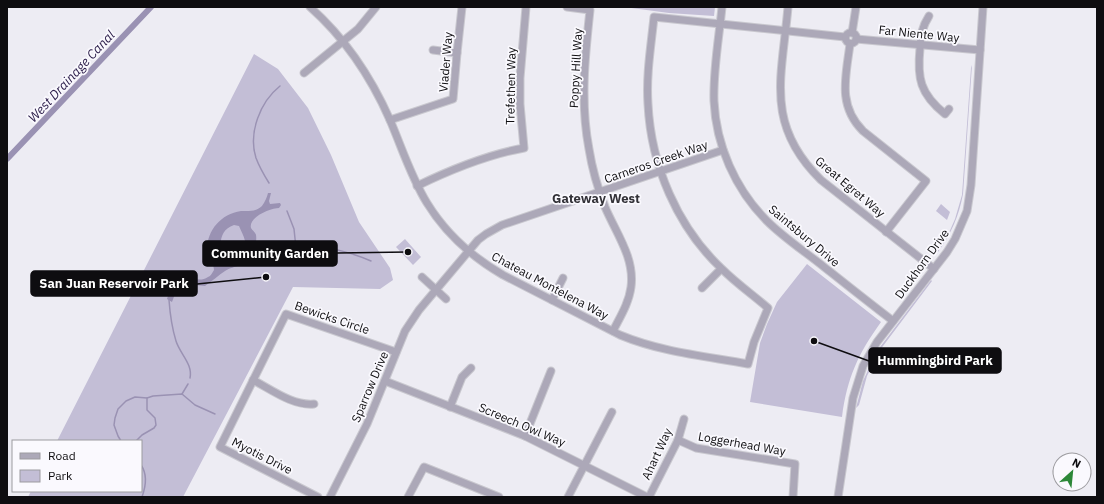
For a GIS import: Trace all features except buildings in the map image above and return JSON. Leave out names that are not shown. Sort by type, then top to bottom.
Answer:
[{"type":"street","name":"Chateau Montelena Way","points":[[310,7],[343,42],[371,82],[390,120],[417,186],[427,204],[444,227],[469,252],[488,266],[552,300],[637,342],[665,350],[748,364],[754,342],[768,308],[721,269]]},
{"type":"street","points":[[304,73],[358,29],[376,7]]},
{"type":"street","name":"Viader Way","points":[[390,120],[453,99],[462,7]]},
{"type":"street","name":"Trefethen Way","points":[[417,186],[480,159],[506,151],[524,148],[520,104],[520,78],[526,7]]},
{"type":"street","name":"Poppy Hill Way","points":[[567,7],[590,10],[585,63],[584,106],[589,150],[600,192],[613,225],[626,250],[632,270],[630,293],[627,303],[613,331]]},
{"type":"street","name":"Saintsbury Drive","points":[[722,7],[714,82],[714,101],[716,120],[724,150],[738,183],[756,209],[778,231],[893,321]]},
{"type":"street","name":"Great Egret Way","points":[[788,7],[781,70],[780,97],[783,121],[798,154],[816,176],[934,269]]},
{"type":"street","points":[[702,288],[721,269],[684,222],[668,192],[652,139],[648,104],[649,70],[654,16],[786,31],[854,42],[856,7]]},
{"type":"street","name":"Duckhorn Drive","points":[[838,497],[848,431],[858,382],[868,356],[955,239],[967,210],[971,185],[983,7]]},
{"type":"street","points":[[930,16],[923,25],[918,70],[924,91],[934,104],[945,114],[949,109]]},
{"type":"street","name":"Far Niente Way","points":[[854,36],[920,46],[980,50]]},
{"type":"street","points":[[848,41],[845,92],[852,118],[863,131],[926,181],[886,232]]},
{"type":"street","points":[[433,50],[457,53]]},
{"type":"street","name":"Carneros Creek Way","points":[[436,290],[486,234],[502,225],[724,150]]},
{"type":"street","points":[[422,277],[446,299]]},
{"type":"street","points":[[552,300],[563,278]]},
{"type":"street","name":"Sparrow Drive","points":[[330,497],[367,424],[405,331],[411,320],[436,290]]},
{"type":"street","name":"Bewicks Circle","points":[[254,380],[286,314],[396,352]]},
{"type":"street","points":[[450,407],[462,377],[471,368]]},
{"type":"street","points":[[525,436],[551,371]]},
{"type":"street","points":[[254,380],[297,403],[307,405],[314,404]]},
{"type":"street","name":"Myotis Drive","points":[[254,380],[220,447],[318,497]]},
{"type":"street","name":"Screech Owl Way","points":[[385,381],[525,436],[648,497]]},
{"type":"street","points":[[568,497],[583,465],[612,412]]},
{"type":"street","name":"Ahart Way","points":[[648,497],[678,440],[684,419]]},
{"type":"street","name":"Loggerhead Way","points":[[678,440],[696,448],[795,464],[793,497]]},
{"type":"street","points":[[408,497],[424,466],[499,497]]},
{"type":"green space","points":[[624,7],[715,7],[714,16],[669,13]]},
{"type":"green space","points":[[254,54],[278,69],[308,108],[331,155],[359,222],[390,268],[393,280],[380,289],[293,287],[183,497],[28,497],[30,492],[142,492],[142,440],[58,440]]},
{"type":"green space","points":[[972,65],[963,194],[954,224],[947,238],[937,252],[948,235],[955,219],[962,195]]},
{"type":"green space","points":[[941,204],[950,212],[947,220],[936,211]]},
{"type":"green space","points":[[405,239],[421,257],[413,265],[396,247]]},
{"type":"green space","points":[[807,264],[881,322],[866,345],[850,378],[842,417],[750,402],[760,343],[767,324],[777,302]]},
{"type":"green space","points":[[931,280],[932,281],[880,350],[867,376],[859,405],[856,408],[863,381],[877,351]]},
{"type":"shaded area","points":[[268,193],[271,193],[269,201],[270,204],[280,203],[281,205],[279,208],[261,214],[253,220],[251,228],[256,234],[256,243],[253,254],[249,260],[225,271],[205,286],[185,285],[178,290],[172,302],[167,299],[170,291],[179,282],[188,279],[204,279],[209,277],[214,270],[207,250],[212,230],[216,224],[221,219],[234,213],[241,211],[252,211],[260,208]],"holes":[[[234,225],[239,226],[245,241],[244,248],[236,255],[225,259],[223,258],[221,248],[221,238],[225,230],[229,227]]]},
{"type":"waterway","name":"West Drainage Canal","points":[[7,159],[151,7]]},
{"type":"waterway","points":[[269,183],[256,158],[254,148],[255,128],[267,100],[280,86]]},
{"type":"waterway","points":[[287,211],[294,229],[296,248],[301,252],[313,254],[332,249],[350,253],[371,261]]},
{"type":"waterway","points":[[169,300],[171,321],[175,336],[178,346],[190,368],[190,378]]},
{"type":"waterway","points":[[182,394],[188,384]]},
{"type":"waterway","points":[[120,440],[114,425],[118,409],[126,401],[135,397],[147,398],[153,396],[182,394],[195,405],[215,414]]},
{"type":"waterway","points":[[137,440],[156,425],[155,418],[147,410],[147,398]]},
{"type":"waterway","points":[[142,467],[145,473],[146,481],[142,497]]},
{"type":"place","name":"Community Garden","points":[[408,252]]},
{"type":"place","name":"San Juan Reservoir Park","points":[[266,277]]},
{"type":"place","name":"Hummingbird Park","points":[[814,341]]},
{"type":"district","name":"Gateway West","points":[[596,198]]}]
